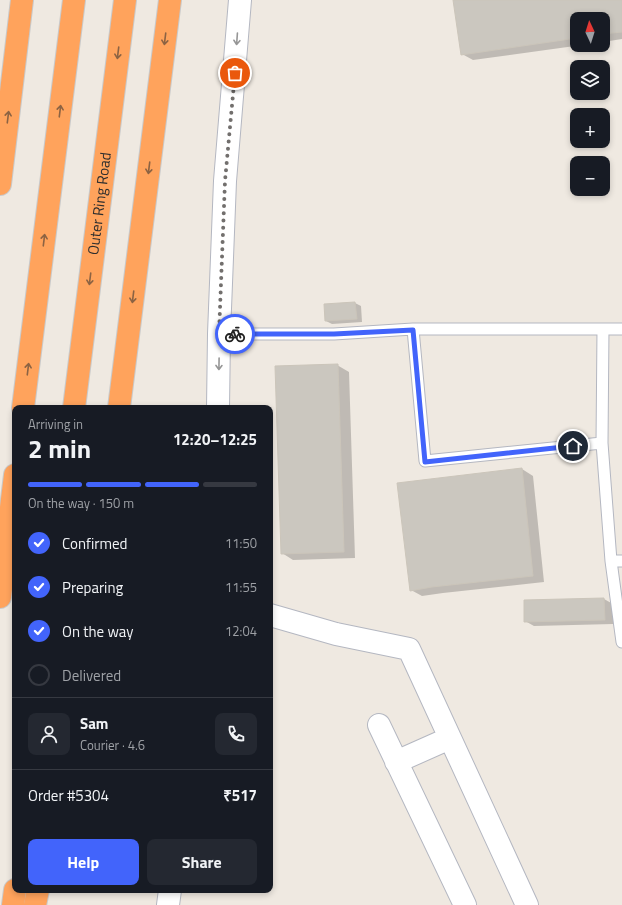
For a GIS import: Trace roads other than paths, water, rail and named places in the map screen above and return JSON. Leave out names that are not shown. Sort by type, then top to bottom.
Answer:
[{"type":"highway","points":[[0,184],[22,0]]},
{"type":"highway","points":[[23,405],[74,0]]},
{"type":"highway","name":"Outer Ring Road","points":[[74,405],[125,0]]},
{"type":"highway","points":[[119,405],[170,0]]},
{"type":"highway","points":[[0,597],[12,499]]},
{"type":"highway","points":[[14,905],[15,893]]},
{"type":"highway","points":[[35,905],[37,893]]},
{"type":"street","points":[[218,405],[219,334],[225,181],[240,0]]},
{"type":"street","points":[[273,616],[336,634],[409,649],[527,905]]},
{"type":"street","points":[[378,725],[464,905]]},
{"type":"street","points":[[396,762],[450,738]]},
{"type":"street","points":[[168,905],[170,893]]},
{"type":"lane","points":[[603,329],[602,443],[616,561],[622,642]]},
{"type":"lane","points":[[219,334],[334,334],[413,330],[622,330]]},
{"type":"lane","points":[[413,330],[425,462],[602,443]]}]
